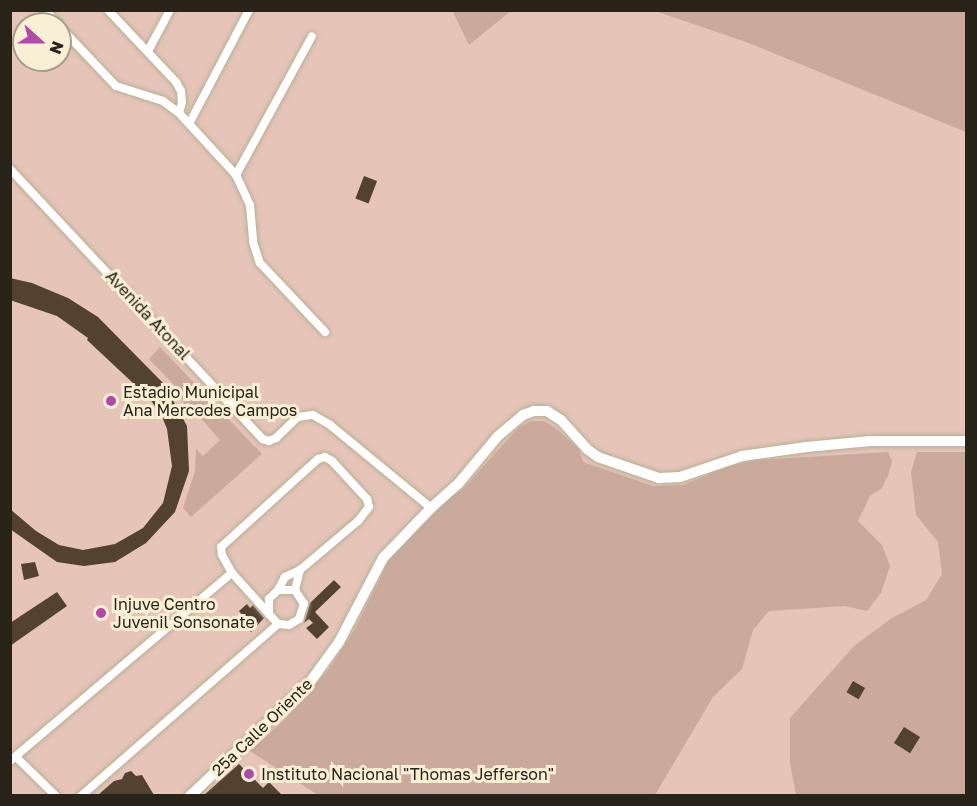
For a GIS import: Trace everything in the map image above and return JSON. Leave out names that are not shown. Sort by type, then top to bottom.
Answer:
[{"type":"street","points":[[108,10],[148,51],[181,91],[182,102],[179,113]]},
{"type":"street","points":[[148,51],[170,10]]},
{"type":"street","points":[[189,124],[249,10]]},
{"type":"street","points":[[236,176],[312,36]]},
{"type":"street","points":[[72,39],[116,86],[163,101],[179,113],[236,176],[250,205],[253,242],[260,263],[325,332]]},
{"type":"street","name":"Avenida Atonal","points":[[10,169],[264,439],[269,441],[276,438],[298,417],[313,415],[330,424],[431,508]]},
{"type":"street","name":"25a Calle Oriente","points":[[190,795],[310,682],[339,642],[380,564],[431,508],[458,484],[510,424],[534,411],[547,411],[561,420],[587,449],[598,457],[659,478],[680,477],[742,456],[806,447],[871,441],[966,441]]},
{"type":"street","points":[[268,614],[267,607],[285,578],[300,570],[358,521],[369,507],[367,499],[332,461],[325,457],[318,459],[226,540],[221,547],[222,555],[232,573],[268,614],[278,624]]},
{"type":"street","points":[[295,590],[300,570]]},
{"type":"street","points":[[56,795],[14,759],[232,573]]},
{"type":"street","points":[[249,592],[295,590]]},
{"type":"street","points":[[81,795],[278,624],[295,623],[302,615],[302,598],[295,590]]},
{"type":"shaded area","points":[[452,10],[511,10],[511,11],[469,45]]},
{"type":"shaded area","points":[[11,11],[966,11],[966,795],[11,795]]},
{"type":"shaded area","points":[[655,11],[966,11],[966,132],[746,42]]},
{"type":"shaded area","points":[[160,347],[262,454],[191,517],[183,508],[195,471],[196,449],[203,456],[220,440],[198,415],[192,419],[175,386],[149,359]]},
{"type":"shaded area","points":[[531,421],[544,421],[557,429],[579,449],[583,462],[653,486],[683,485],[729,466],[758,460],[888,452],[892,461],[888,476],[881,489],[870,496],[858,521],[882,545],[890,566],[881,593],[867,611],[845,606],[769,611],[753,630],[742,669],[713,697],[655,795],[318,795],[250,751],[284,720],[329,669],[355,629],[389,560],[448,499],[462,490],[518,428]]},
{"type":"shaded area","points":[[917,452],[966,452],[966,795],[796,795],[790,763],[790,718],[854,646],[892,618],[926,600],[942,574],[938,542],[916,515],[911,472]]},
{"type":"building","points":[[364,176],[377,181],[368,203],[355,198]]},
{"type":"building","points":[[10,278],[32,283],[68,298],[98,317],[164,384],[187,426],[189,471],[175,512],[146,543],[115,562],[84,566],[57,562],[10,529],[10,509],[36,531],[59,545],[83,550],[115,544],[143,528],[163,503],[172,466],[167,429],[161,414],[149,398],[87,340],[88,338],[57,316],[10,300]]},
{"type":"building","points":[[35,562],[39,576],[24,580],[21,564]]},
{"type":"building","points":[[334,580],[341,587],[315,612],[329,627],[317,639],[306,628],[313,623],[309,619],[304,623],[310,603]]},
{"type":"building","points":[[57,592],[67,606],[10,646],[10,623]]},
{"type":"building","points":[[247,604],[250,608],[253,605],[264,618],[251,632],[239,619],[242,615],[239,611]]},
{"type":"building","points":[[853,681],[865,688],[859,699],[846,692]]},
{"type":"building","points":[[904,727],[920,737],[910,753],[894,743]]},
{"type":"building","points":[[239,764],[263,788],[269,782],[282,795],[204,795]]},
{"type":"building","points":[[131,771],[136,776],[142,775],[154,795],[98,795],[114,781],[122,779],[125,773]]},
{"type":"place","name":"Estadio Municipal Ana Mercedes Campos","points":[[111,401]]},
{"type":"place","name":"Injuve Centro Juvenil Sonsonate","points":[[101,613]]},
{"type":"place","name":"Instituto Nacional \"Thomas Jefferson\"","points":[[249,774]]}]
